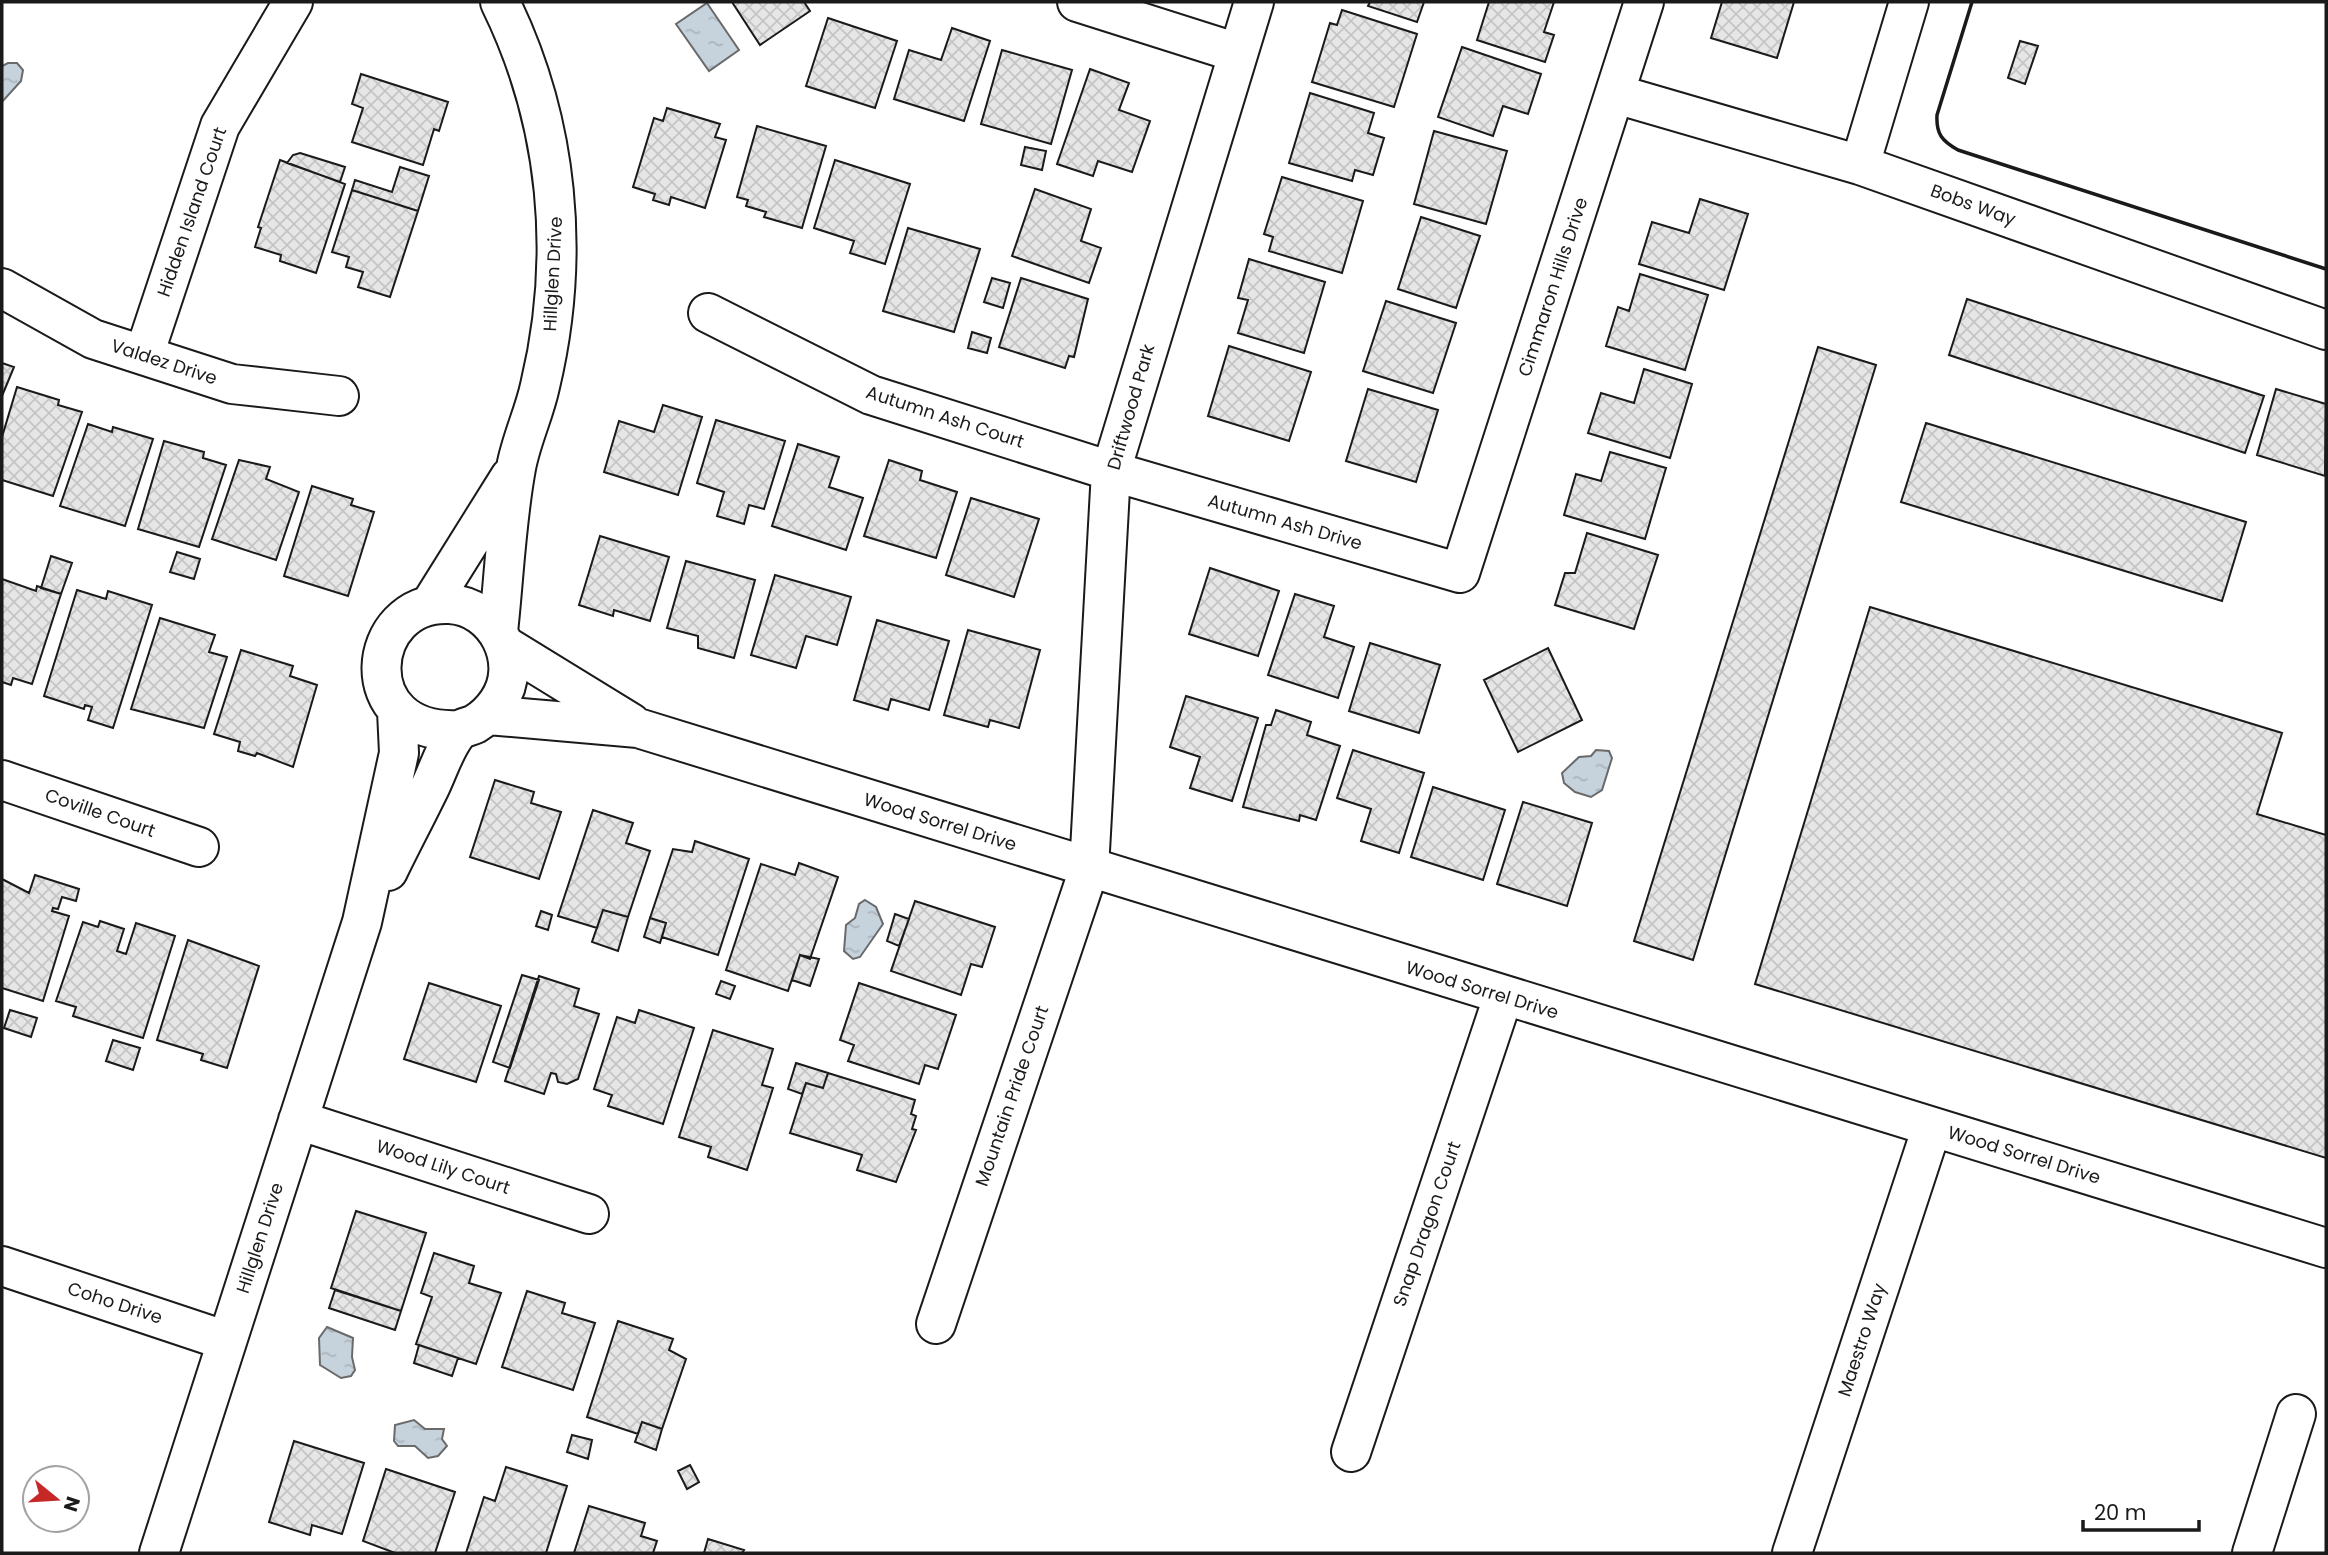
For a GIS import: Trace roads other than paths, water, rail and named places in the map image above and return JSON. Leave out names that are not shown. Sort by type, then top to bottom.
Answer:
[{"type":"street","name":"Hidden Island Court","points":[[144,355],[220,126],[293,2]]},
{"type":"street","name":"Hillglen Drive","points":[[362,922],[473,722],[500,700],[507,682],[508,663],[501,638],[516,467],[540,387],[554,315],[559,232],[551,157],[532,84],[500,2]]},
{"type":"street","points":[[1077,2],[1238,53]]},
{"type":"street","name":"Driftwood Park","points":[[1089,869],[1111,471],[1254,2]]},
{"type":"street","name":"Cimmaron Hills Drive","points":[[1460,573],[1644,2]]},
{"type":"street","points":[[1860,165],[1909,2]]},
{"type":"street","name":"Bobs Way","points":[[1616,94],[1860,165],[2326,330]]},
{"type":"street","name":"Valdez Drive","points":[[2,288],[93,339],[232,384],[340,396]]},
{"type":"street","name":"Autumn Ash Court","points":[[708,313],[871,395],[1111,471]]},
{"type":"street","name":"Hillglen Drive","points":[[159,1553],[362,922],[399,753],[397,711],[384,686],[382,658],[387,640],[398,624],[413,612],[430,606],[471,544],[516,467]]},
{"type":"street","name":"Autumn Ash Drive","points":[[1111,471],[1460,573]]},
{"type":"street","points":[[430,606],[449,604],[468,608],[485,618],[501,638]]},
{"type":"street","name":"Wood Sorrel Drive","points":[[501,638],[638,728]]},
{"type":"street","points":[[397,711],[415,725],[436,731],[473,722]]},
{"type":"street","name":"Wood Sorrel Drive","points":[[473,722],[638,728],[1503,997],[2326,1248]]},
{"type":"street","name":"Coville Court","points":[[2,780],[199,847]]},
{"type":"street","name":"Mountain Pride Court","points":[[936,1324],[1089,869]]},
{"type":"street","name":"Snap Dragon Court","points":[[1351,1452],[1503,997]]},
{"type":"street","name":"Wood Lily Court","points":[[298,1120],[589,1214]]},
{"type":"street","name":"Maestro Way","points":[[1792,1553],[1932,1127]]},
{"type":"street","name":"Coho Drive","points":[[2,1266],[227,1340]]},
{"type":"street","points":[[2252,1553],[2297,1414]]},
{"type":"water","points":[[707,3],[739,50],[709,71],[676,24]]},
{"type":"water","points":[[17,63],[23,70],[21,81],[2,102],[2,66]]},
{"type":"water","points":[[1596,750],[1609,751],[1612,758],[1602,790],[1591,797],[1575,792],[1564,783],[1562,773],[1579,757],[1591,756]]},
{"type":"water","points":[[865,900],[876,907],[883,924],[860,957],[853,959],[844,951],[846,925],[855,918],[859,904]]},
{"type":"water","points":[[327,1327],[353,1338],[352,1357],[355,1370],[351,1376],[341,1378],[320,1365],[319,1338]]},
{"type":"water","points":[[414,1420],[425,1429],[444,1429],[442,1439],[447,1446],[438,1456],[428,1458],[415,1446],[398,1446],[394,1441],[395,1425]]}]
